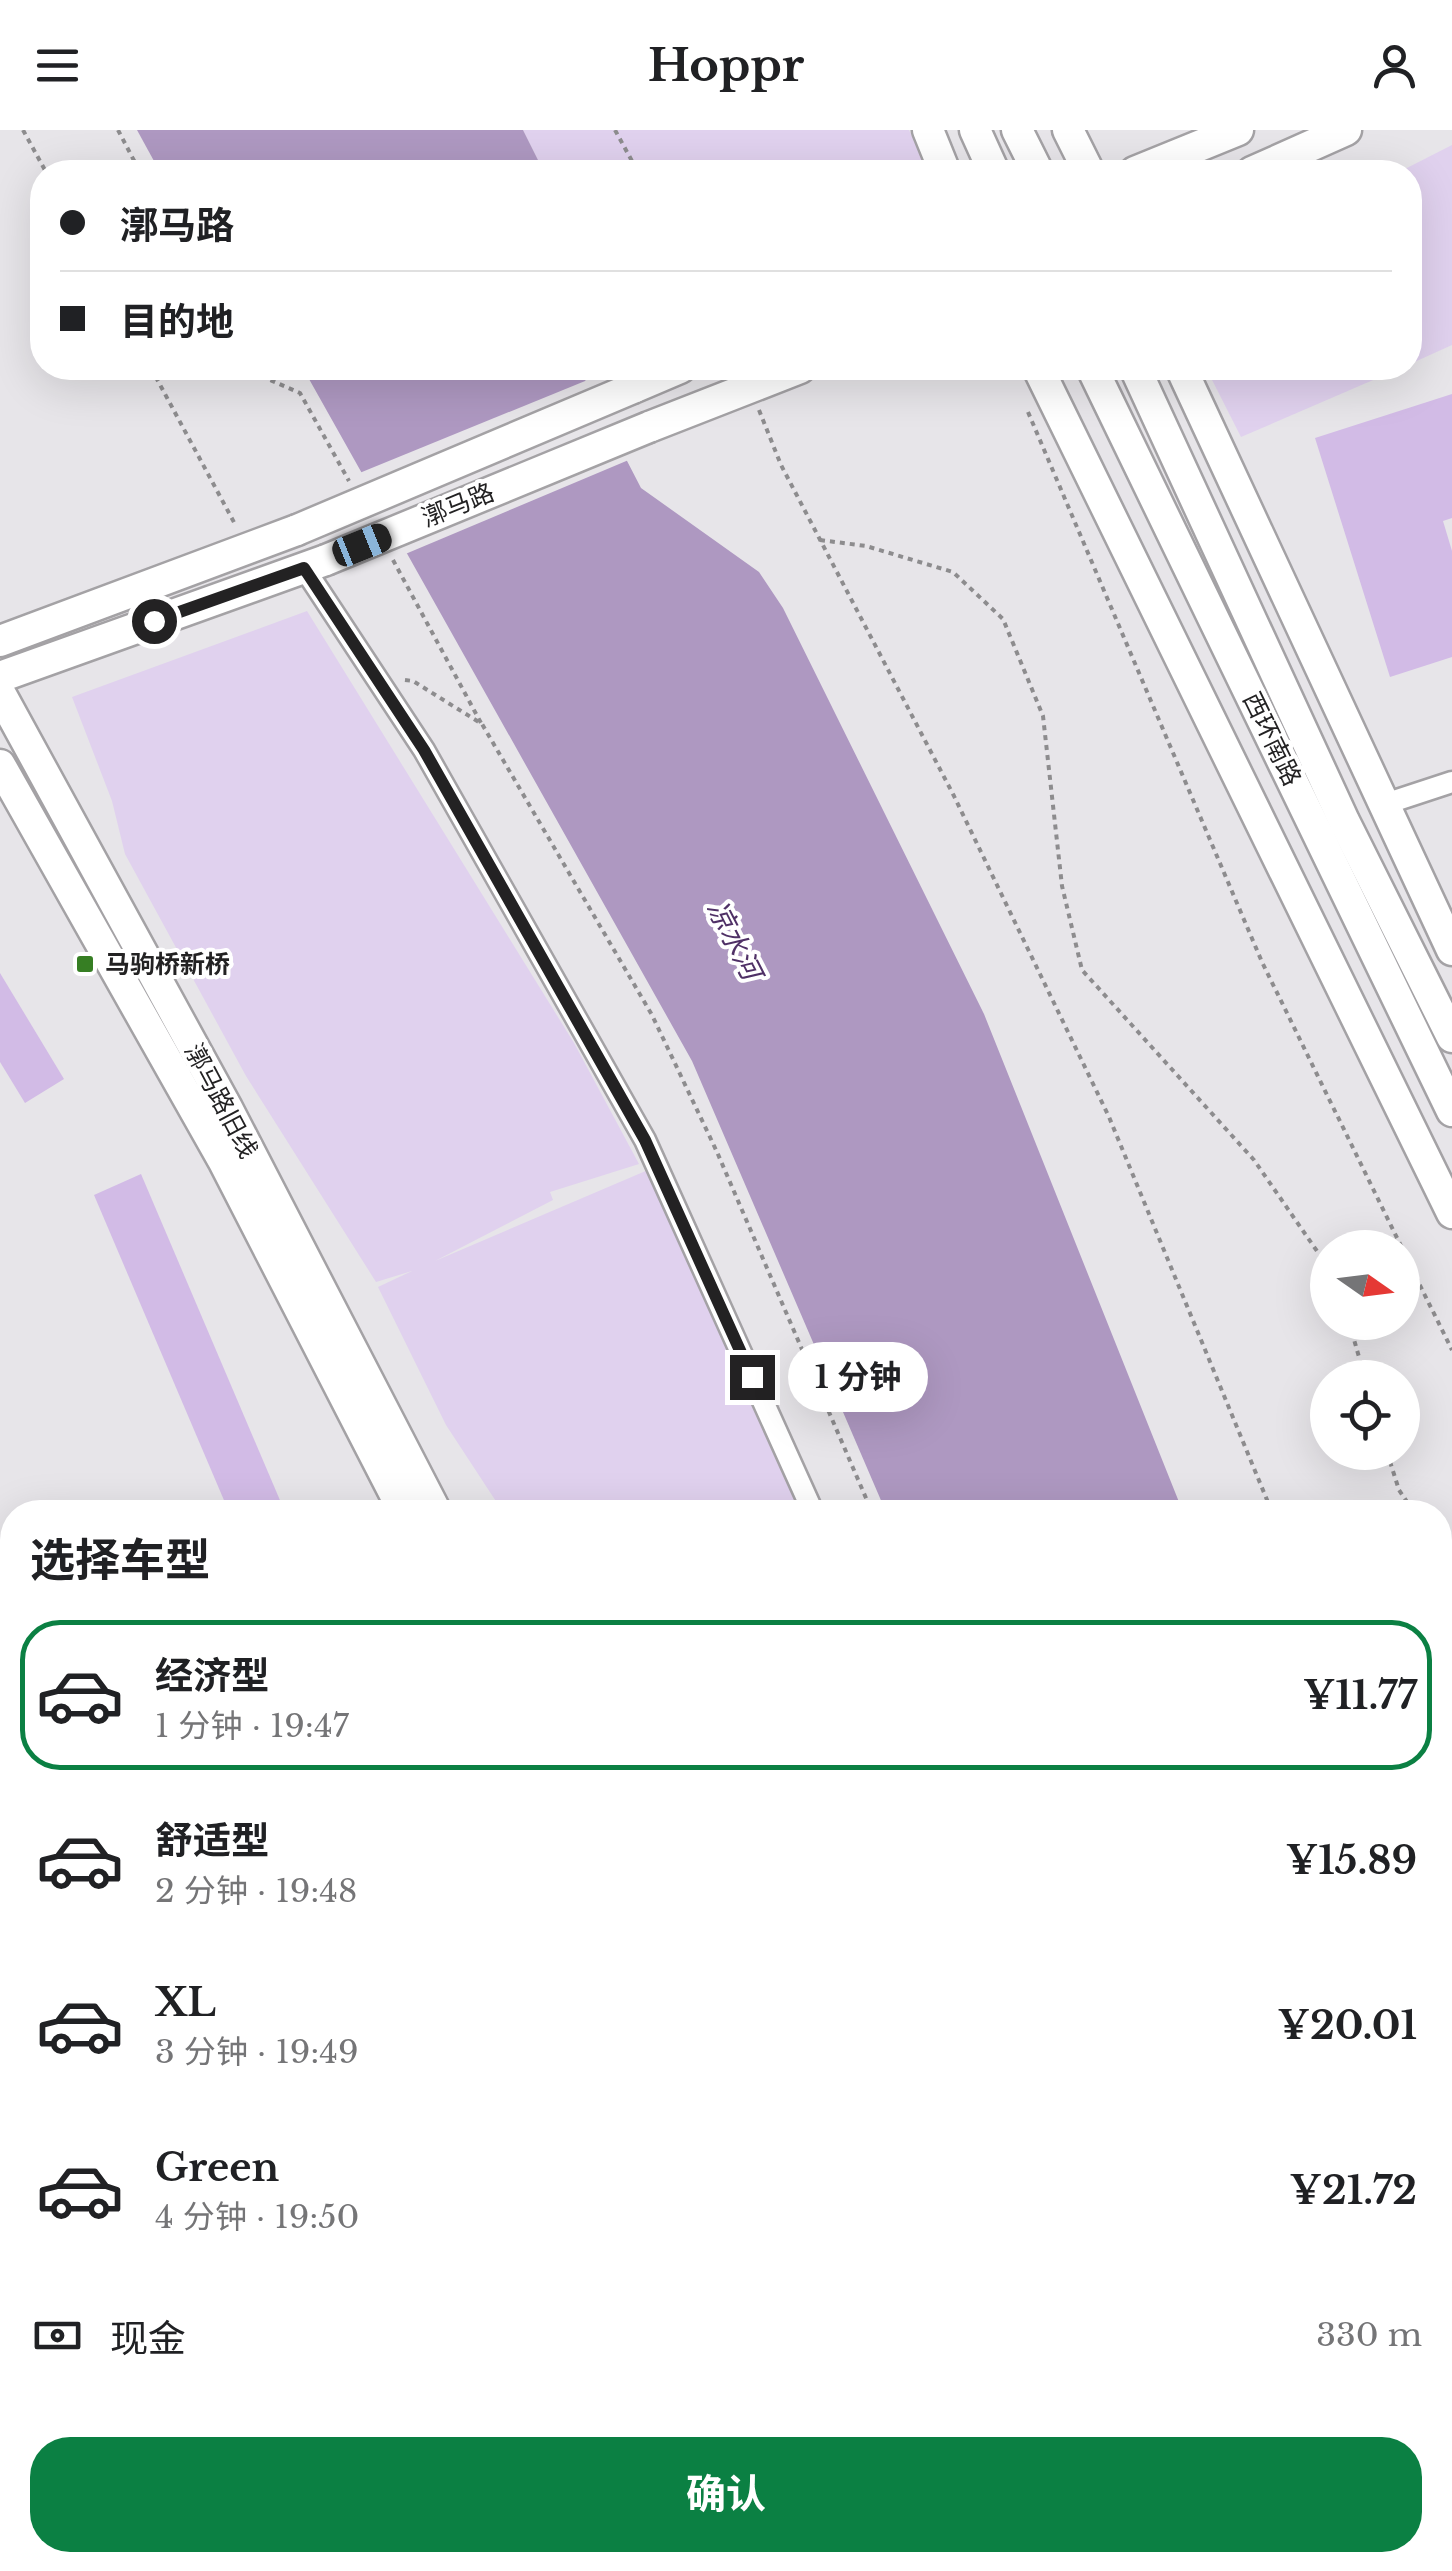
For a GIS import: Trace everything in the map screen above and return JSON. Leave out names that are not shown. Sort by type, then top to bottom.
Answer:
[{"type":"main road","points":[[928,130],[941,160]]},
{"type":"main road","points":[[974,130],[988,160]]},
{"type":"main road","points":[[1017,130],[1032,160]]},
{"type":"main road","points":[[1068,130],[1083,160]]},
{"type":"main road","points":[[1164,160],[1238,130]]},
{"type":"main road","points":[[1279,160],[1346,130]]},
{"type":"main road","name":"漷马路","points":[[0,641],[248,550],[651,380]]},
{"type":"main road","name":"漷马路","points":[[0,677],[315,564],[768,380]]},
{"type":"main road","points":[[1044,380],[1452,1212]]},
{"type":"main road","name":"西环南路","points":[[1098,380],[1452,1111]]},
{"type":"main road","name":"西环南路","points":[[1141,380],[1265,651],[1452,1037]]},
{"type":"main road","points":[[1186,380],[1452,950]]},
{"type":"main road","points":[[1258,537],[1265,651]]},
{"type":"main road","name":"漷马路旧线","points":[[0,693],[227,1108],[430,1500]]},
{"type":"main road","name":"漷马路旧线","points":[[0,765],[224,1162],[398,1500]]},
{"type":"street","points":[[315,564],[376,679],[424,750],[645,1140],[808,1500]]},
{"type":"street","points":[[1382,805],[1452,782]]},
{"type":"path","points":[[23,130],[39,160]]},
{"type":"path","points":[[118,130],[134,160]]},
{"type":"path","points":[[616,130],[632,160]]},
{"type":"path","points":[[157,380],[248,550]]},
{"type":"path","points":[[750,387],[781,465],[954,796],[1109,1117],[1267,1500]]},
{"type":"path","points":[[1025,401],[1035,435],[1262,962],[1393,1230]]},
{"type":"path","points":[[820,540],[866,546],[953,572],[1003,619],[1043,716],[1062,886],[1082,970],[1254,1160],[1310,1241]]},
{"type":"path","points":[[376,679],[413,681],[482,724],[528,799],[652,1016],[716,1152],[867,1500]]},
{"type":"path","points":[[1420,1285],[1452,1350]]},
{"type":"path","points":[[1393,1470],[1405,1500]]},
{"type":"shaded area","points":[[523,130],[909,130],[923,160],[538,160]]},
{"type":"shaded area","points":[[1452,145],[1452,345],[1422,359],[1422,160]]},
{"type":"shaded area","points":[[1212,380],[1373,380],[1241,437]]},
{"type":"shaded area","points":[[307,611],[574,1043],[639,1164],[550,1192],[553,1200],[435,1261],[648,1170],[798,1500],[495,1500],[446,1425],[378,1287],[412,1271],[376,1282],[246,1076],[125,854],[112,801],[72,697]]},
{"type":"water","points":[[137,130],[523,130],[538,160],[153,160]]},
{"type":"water","name":"凉水河","points":[[310,380],[585,380],[641,488],[759,572],[783,608],[984,1014],[1178,1500],[881,1500],[692,1061]]},
{"type":"pier","points":[[588,380],[631,459],[403,555],[357,474]]},
{"type":"building","points":[[1452,394],[1452,518],[1443,521],[1452,551],[1452,657],[1390,677],[1315,438]]},
{"type":"building","points":[[0,973],[64,1079],[25,1103],[0,1062]]},
{"type":"building","points":[[141,1174],[280,1500],[224,1500],[94,1195]]},
{"type":"place","name":"马驹桥新桥","points":[[85,964]]},
{"type":"route","points":[[154,621],[304,568],[424,750],[645,1140],[752,1377]]}]
